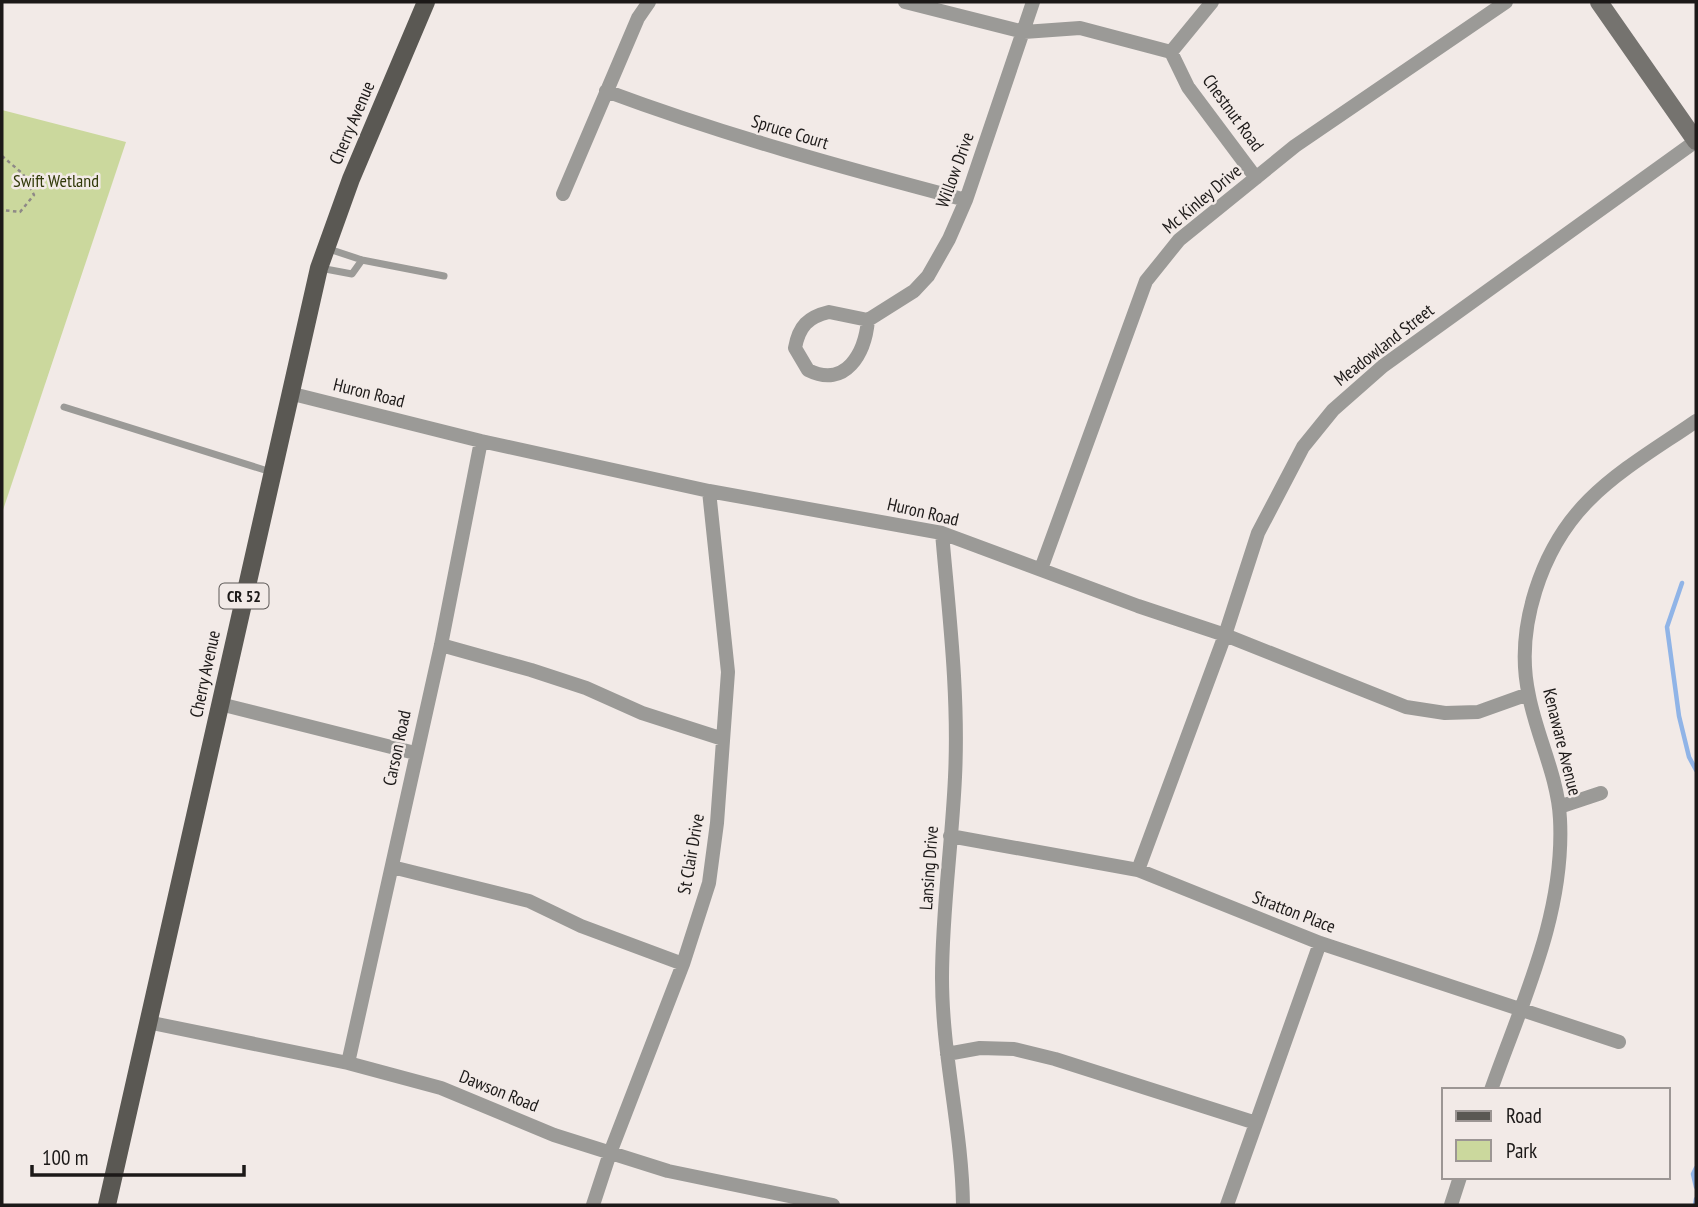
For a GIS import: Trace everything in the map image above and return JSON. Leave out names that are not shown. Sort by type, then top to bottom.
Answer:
[{"type":"main road","name":"Cherry Avenue","points":[[107,1205],[319,268],[426,2]]},
{"type":"main road","points":[[1599,2],[1696,141]]},
{"type":"street","points":[[563,194],[638,18],[649,2]]},
{"type":"street","points":[[905,2],[1024,32],[1080,28],[1171,52],[1212,2]]},
{"type":"street","name":"Willow Drive","points":[[868,320],[914,291],[928,276],[950,239],[966,200],[1032,2]]},
{"type":"street","name":"Mc Kinley Drive","points":[[1041,569],[1146,281],[1179,240],[1295,146],[1506,2]]},
{"type":"street","name":"Chestnut Road","points":[[1171,52],[1188,87],[1256,178]]},
{"type":"street","name":"Spruce Court","points":[[606,91],[803,157],[966,200]]},
{"type":"street","name":"Meadowland Street","points":[[1138,870],[1264,522],[1303,447],[1333,410],[1384,366],[1696,141]]},
{"type":"street","points":[[829,312],[868,320],[860,351],[848,370],[828,377],[808,370],[799,359],[795,348],[797,337],[812,316],[829,312]]},
{"type":"street","name":"Huron Road","points":[[289,393],[481,441],[709,491],[942,533],[1138,606],[1225,635],[1406,707],[1445,713],[1478,712],[1528,694]]},
{"type":"street","name":"Kenaware Avenue","points":[[1492,1088],[1547,934],[1558,877],[1559,807],[1528,694],[1526,622],[1538,583],[1572,521],[1588,501],[1611,480],[1696,421]]},
{"type":"street","name":"Carson Road","points":[[348,1063],[441,645],[481,441]]},
{"type":"street","name":"St Clair Drive","points":[[593,1205],[610,1153],[683,964],[709,883],[717,823],[728,671],[709,491]]},
{"type":"street","name":"Lansing Drive","points":[[942,533],[955,679],[955,775],[942,978],[947,1054],[956,1102],[964,1205]]},
{"type":"street","points":[[441,645],[586,688],[642,713],[723,738]]},
{"type":"street","points":[[220,704],[415,753]]},
{"type":"street","points":[[1559,807],[1601,793]]},
{"type":"street","name":"Stratton Place","points":[[950,836],[1138,870],[1320,943],[1619,1042]]},
{"type":"street","points":[[392,867],[529,901],[581,926],[683,964]]},
{"type":"street","points":[[1227,1205],[1320,943]]},
{"type":"street","name":"Dawson Road","points":[[148,1022],[348,1063],[441,1088],[554,1135],[668,1171],[833,1205]]},
{"type":"street","points":[[947,1054],[980,1048],[1014,1049],[1055,1059],[1256,1123]]},
{"type":"street","points":[[1451,1205],[1459,1179]]},
{"type":"lane","points":[[325,248],[362,260],[444,276]]},
{"type":"lane","points":[[319,268],[352,274],[362,260]]},
{"type":"lane","points":[[64,407],[271,472]]},
{"type":"path","points":[[2,156],[23,174],[34,195],[20,212],[2,210]]},
{"type":"green space","name":"Swift Wetland","points":[[2,110],[126,142],[2,513]]},
{"type":"waterway","points":[[1682,583],[1667,627],[1679,716],[1689,757],[1696,770]]},
{"type":"waterway","points":[[1696,1168],[1693,1174],[1696,1187]]},
{"type":"waterway","points":[[1695,1205],[1696,1199]]}]
